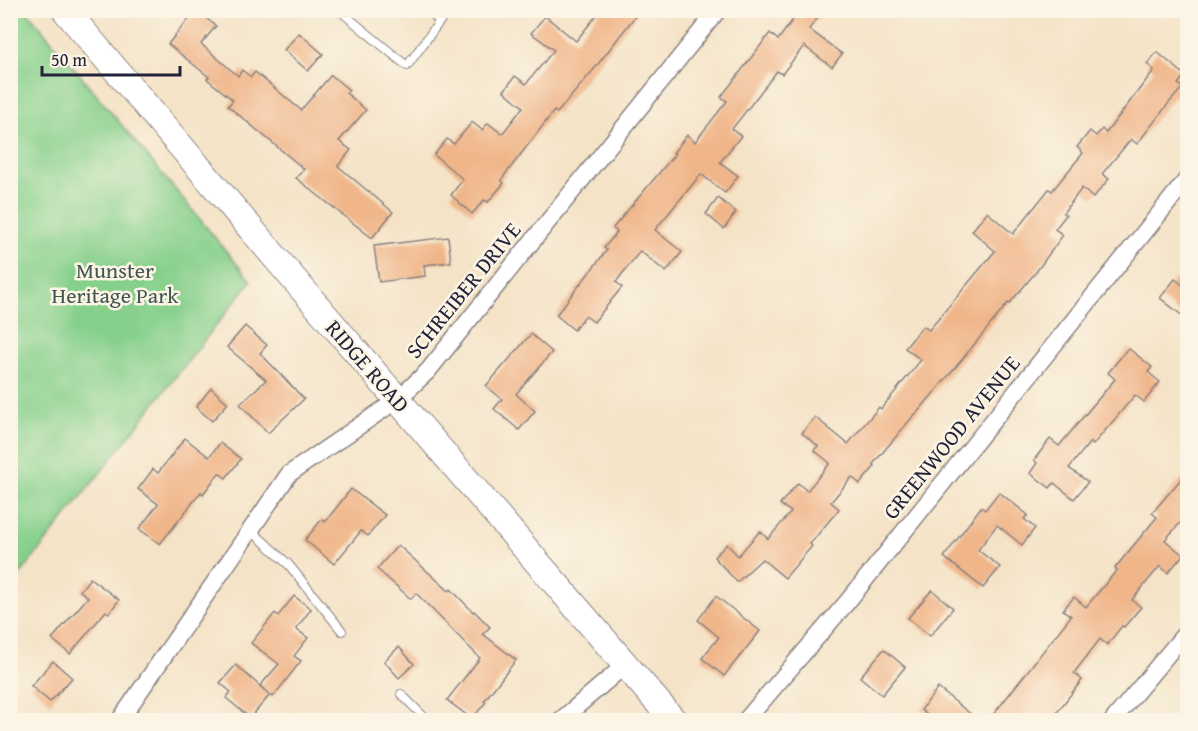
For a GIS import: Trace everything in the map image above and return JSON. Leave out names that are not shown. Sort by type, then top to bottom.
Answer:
[{"type":"main road","name":"RIDGE ROAD","points":[[65,10],[673,720]]},
{"type":"street","name":"SCHREIBER DRIVE","points":[[120,720],[290,474],[397,400],[428,371],[717,10]]},
{"type":"street","name":"GREENWOOD AVENUE","points":[[746,720],[855,592],[1188,178]]},
{"type":"street","points":[[1113,720],[1188,630]]},
{"type":"street","points":[[561,720],[626,665]]},
{"type":"lane","points":[[339,10],[406,66],[448,10]]},
{"type":"lane","points":[[427,10],[440,21]]},
{"type":"lane","points":[[251,530],[289,565],[342,631]]},
{"type":"lane","points":[[401,693],[427,720]]},
{"type":"green space","name":"Munster Heritage Park","points":[[26,10],[251,281],[11,586],[10,11]]},
{"type":"building","points":[[196,10],[216,26],[201,44],[238,76],[242,70],[251,77],[255,72],[301,110],[331,75],[349,90],[346,93],[366,110],[339,141],[351,150],[338,166],[393,212],[372,238],[296,178],[304,169],[228,106],[233,100],[168,44]]},
{"type":"building","points":[[640,10],[557,113],[554,111],[501,180],[504,183],[488,202],[484,200],[472,214],[451,195],[463,179],[434,155],[447,139],[454,144],[472,122],[482,130],[488,123],[502,134],[523,107],[504,91],[515,76],[526,84],[554,50],[531,33],[545,16],[576,41],[600,11]]},
{"type":"building","points":[[800,10],[824,10],[809,29],[842,54],[832,67],[804,46],[782,74],[777,71],[732,129],[741,136],[720,162],[738,176],[725,193],[701,174],[655,230],[682,252],[666,272],[640,251],[616,282],[622,287],[594,322],[585,316],[574,330],[556,315],[607,250],[604,248],[617,232],[613,228],[675,154],[673,153],[687,135],[695,142],[727,101],[721,97],[770,33],[778,40]]},
{"type":"building","points":[[299,33],[323,54],[308,71],[284,50]]},
{"type":"building","points":[[1157,52],[1185,75],[1178,84],[1183,87],[1137,144],[1131,139],[1102,174],[1109,179],[1093,198],[1082,188],[1063,213],[1066,215],[1055,229],[1063,235],[1036,272],[873,464],[875,466],[860,484],[852,477],[831,502],[839,509],[785,578],[762,559],[737,582],[714,557],[727,544],[738,556],[760,531],[768,539],[791,512],[780,504],[798,483],[807,491],[830,463],[814,450],[818,446],[802,433],[815,417],[848,444],[879,407],[881,409],[921,360],[905,348],[923,326],[929,330],[995,251],[972,231],[987,212],[1013,234],[1049,189],[1052,191],[1083,153],[1077,147],[1090,131],[1096,136],[1102,129],[1106,133],[1154,70],[1147,64]]},
{"type":"building","points":[[718,198],[736,212],[724,229],[706,214]]},
{"type":"building","points":[[448,237],[451,262],[424,265],[425,276],[379,282],[374,246]]},
{"type":"building","points":[[1175,279],[1188,289],[1188,320],[1160,298]]},
{"type":"building","points":[[245,326],[267,345],[260,353],[304,399],[268,433],[240,404],[266,380],[227,347]]},
{"type":"building","points":[[531,334],[552,352],[516,394],[535,411],[519,430],[494,409],[502,399],[486,386]]},
{"type":"building","points":[[1128,348],[1152,367],[1148,372],[1160,382],[1144,402],[1135,395],[1093,445],[1090,442],[1069,468],[1088,482],[1074,499],[1054,483],[1050,488],[1030,473],[1037,463],[1034,460],[1050,439],[1059,446],[1115,379],[1108,373]]},
{"type":"building","points":[[211,388],[228,403],[212,421],[196,407]]},
{"type":"building","points":[[185,438],[209,457],[220,443],[241,459],[226,478],[219,473],[160,544],[139,529],[158,504],[138,489],[153,469],[158,473]]},
{"type":"building","points":[[1188,471],[1188,514],[1165,540],[1183,555],[1168,573],[1160,566],[1132,600],[1141,607],[1107,645],[1100,639],[1074,673],[1082,680],[1051,720],[989,720],[1071,616],[1063,610],[1074,597],[1086,607],[1157,517],[1152,513]]},
{"type":"building","points":[[351,489],[385,515],[368,536],[361,531],[334,564],[305,540],[322,519],[325,522]]},
{"type":"building","points":[[999,492],[1028,515],[1024,519],[1035,528],[1022,545],[997,525],[978,550],[1000,567],[983,588],[944,557],[981,507],[985,510]]},
{"type":"building","points":[[398,545],[474,611],[490,627],[483,634],[516,660],[472,719],[447,700],[480,658],[416,593],[411,599],[377,569]]},
{"type":"building","points":[[90,578],[119,600],[109,613],[106,611],[70,654],[52,639],[88,597],[80,591]]},
{"type":"building","points":[[932,590],[953,608],[930,636],[908,618]]},
{"type":"building","points":[[294,596],[311,609],[296,629],[308,638],[294,656],[301,661],[273,697],[260,686],[279,664],[251,643],[275,613],[278,616]]},
{"type":"building","points":[[716,596],[760,631],[724,676],[702,658],[719,637],[698,620]]},
{"type":"building","points":[[399,647],[414,664],[399,678],[384,661]]},
{"type":"building","points":[[884,649],[905,667],[882,695],[860,677]]},
{"type":"building","points":[[53,661],[72,678],[50,702],[31,686]]},
{"type":"building","points":[[236,665],[270,695],[250,718],[226,698],[231,692],[220,683]]},
{"type":"building","points":[[938,688],[978,720],[934,720],[921,710]]}]
